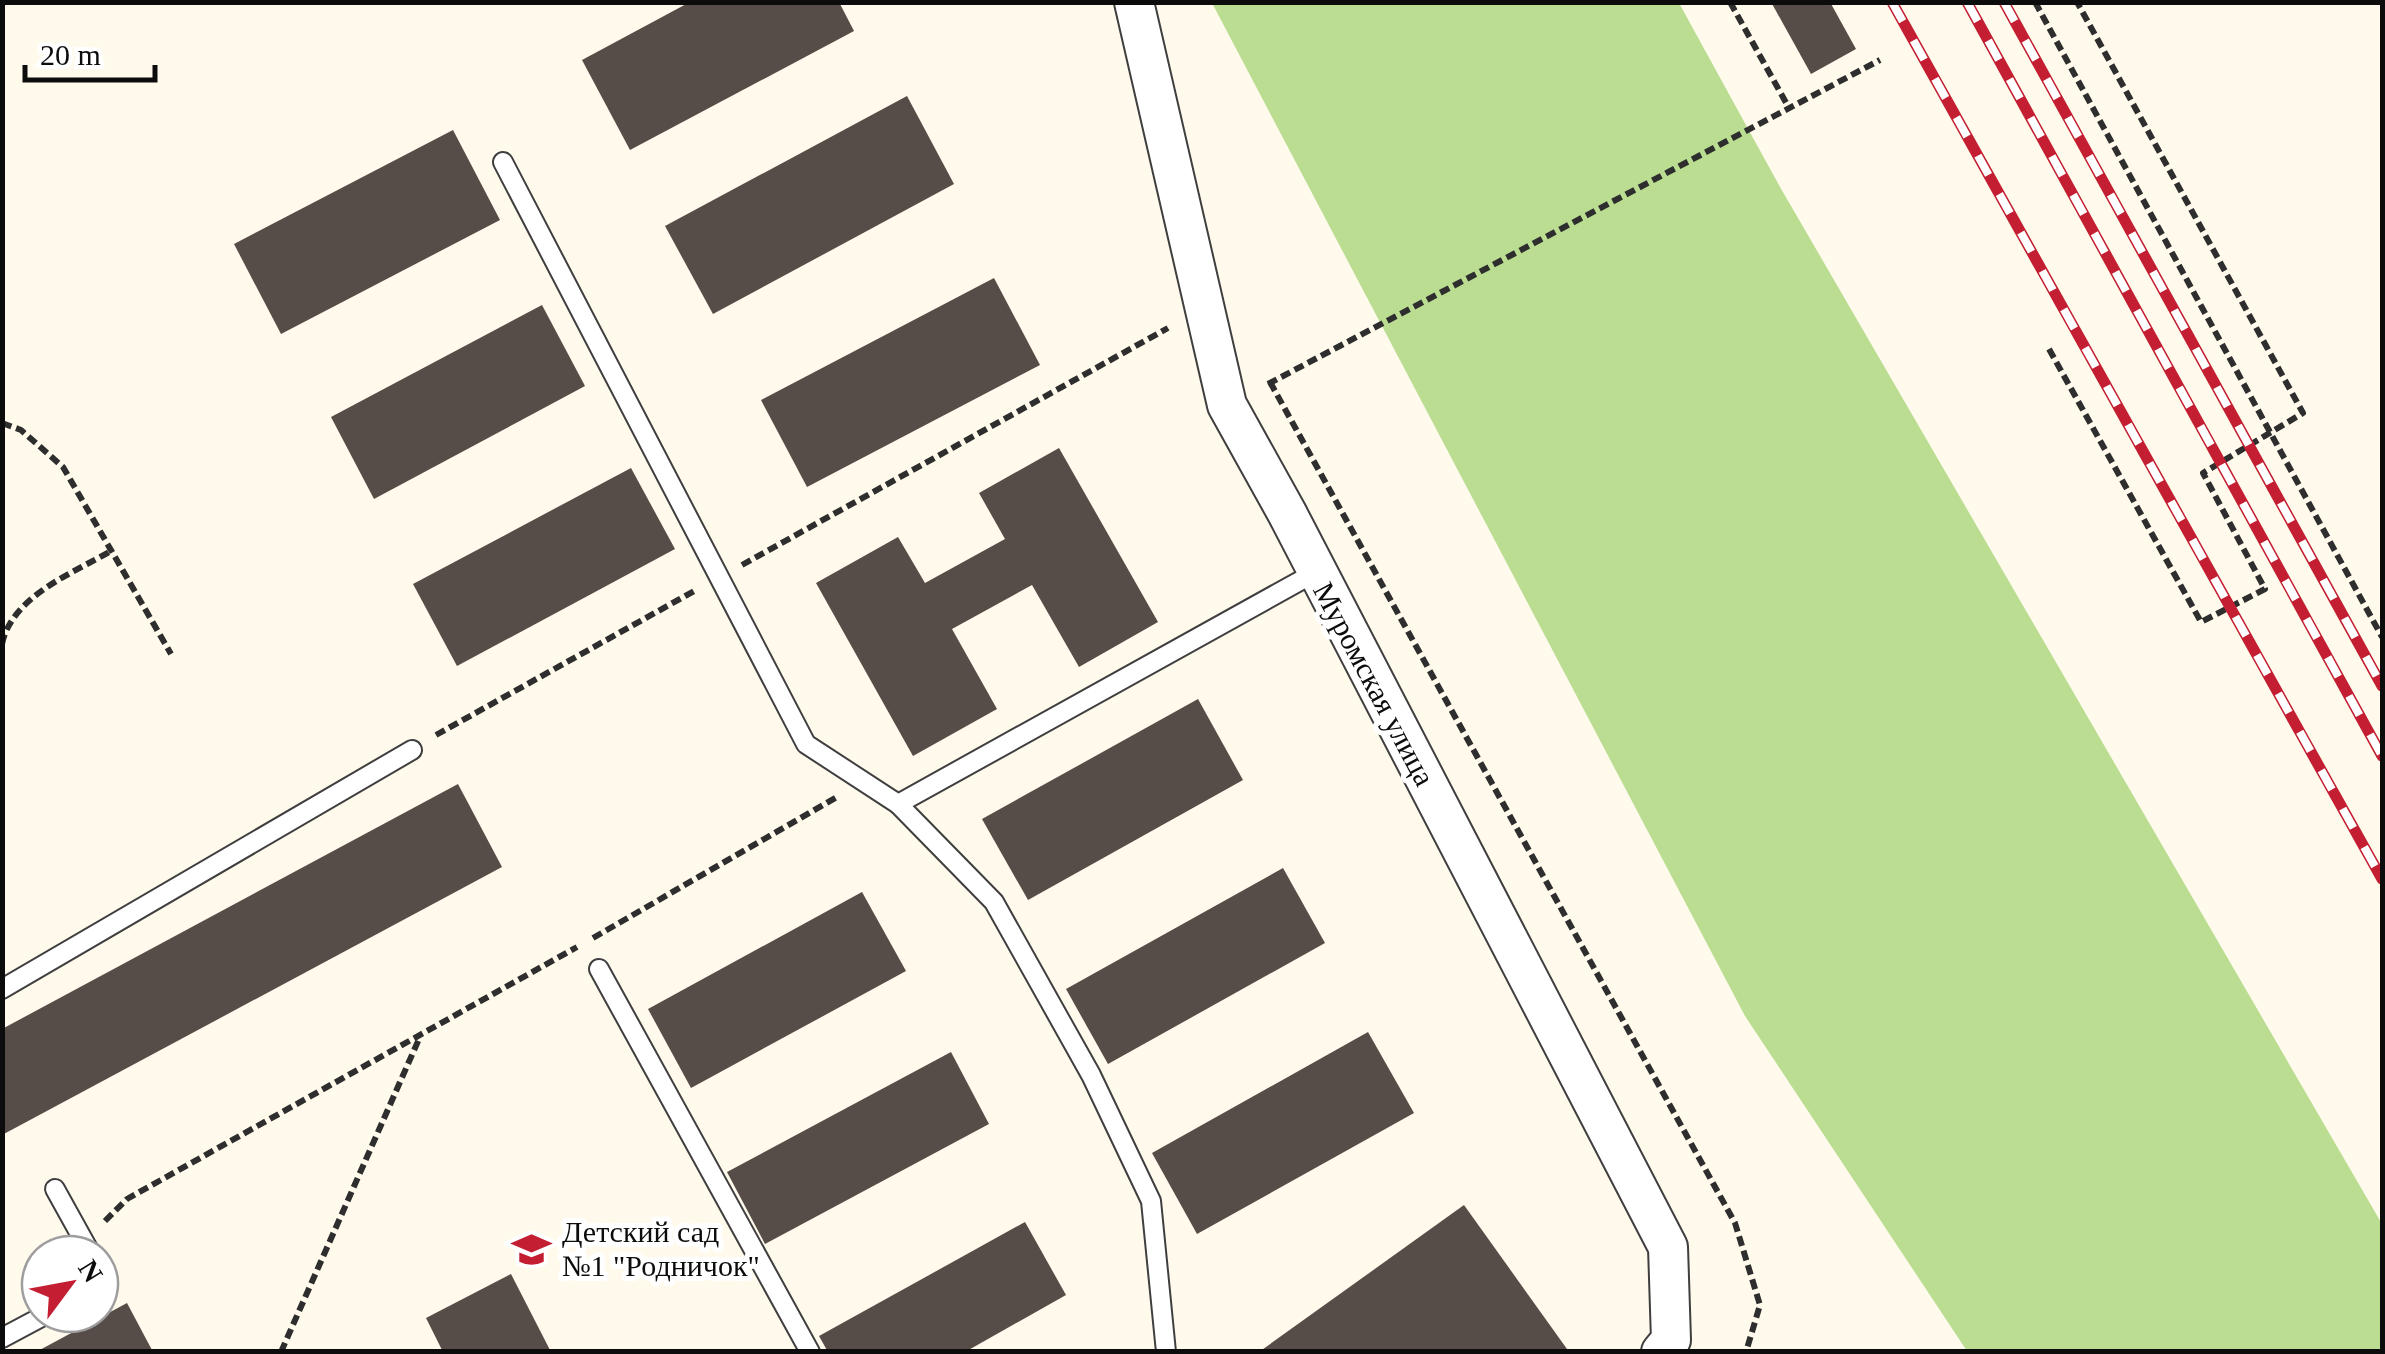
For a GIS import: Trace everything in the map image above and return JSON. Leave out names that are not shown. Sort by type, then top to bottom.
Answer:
[{"type":"street","name":"Муромская улица","points":[[1134,2],[1227,405],[1287,512],[1668,1247],[1670,1348]]},
{"type":"lane","points":[[503,162],[806,744],[898,804],[994,902],[1091,1075],[1151,1202],[1166,1352]]},
{"type":"lane","points":[[898,804],[1316,572]]},
{"type":"lane","points":[[2,989],[412,750]]},
{"type":"lane","points":[[598,969],[810,1352]]},
{"type":"lane","points":[[55,1189],[80,1234]]},
{"type":"path","points":[[1730,2],[1789,108]]},
{"type":"path","points":[[2035,2],[2382,637]]},
{"type":"path","points":[[2049,349],[2201,622],[2265,588],[2203,473],[2304,413],[2077,2]]},
{"type":"path","points":[[1227,405],[1880,60]]},
{"type":"path","points":[[412,750],[462,718],[1204,308]]},
{"type":"path","points":[[1270,382],[1735,1222],[1760,1304],[1746,1352]]},
{"type":"path","points":[[2,424],[21,430],[63,467],[170,654]]},
{"type":"path","points":[[2,644],[6,629],[23,606],[111,551]]},
{"type":"path","points":[[2,682],[2,691]]},
{"type":"path","points":[[99,1234],[127,1198],[419,1038],[864,782]]},
{"type":"path","points":[[281,1352],[419,1038]]},
{"type":"green space","points":[[1212,3],[1679,3],[1780,187],[2382,1224],[2382,1351],[1967,1351],[1745,1016]]},
{"type":"building","points":[[690,2],[839,2],[854,31],[630,150],[582,60]]},
{"type":"building","points":[[1771,2],[1830,2],[1856,49],[1811,74]]},
{"type":"building","points":[[907,96],[954,184],[713,314],[665,226]]},
{"type":"building","points":[[453,130],[500,220],[281,334],[234,244]]},
{"type":"building","points":[[994,278],[1040,365],[807,487],[761,400]]},
{"type":"building","points":[[542,305],[585,386],[374,499],[331,417]]},
{"type":"building","points":[[1059,448],[1158,622],[1079,667],[1032,585],[952,629],[997,709],[913,756],[816,583],[898,537],[925,583],[1005,539],[979,493]]},
{"type":"building","points":[[631,468],[675,549],[457,666],[413,584]]},
{"type":"building","points":[[1198,699],[1243,780],[1028,900],[982,819]]},
{"type":"building","points":[[458,784],[502,867],[2,1135],[2,1029]]},
{"type":"building","points":[[1283,868],[1325,943],[1108,1064],[1066,989]]},
{"type":"building","points":[[862,892],[906,971],[691,1088],[648,1009]]},
{"type":"building","points":[[1368,1032],[1414,1113],[1197,1234],[1152,1153]]},
{"type":"building","points":[[951,1052],[989,1124],[765,1244],[727,1172]]},
{"type":"building","points":[[1464,1205],[1567,1349],[1564,1352],[1259,1352]]},
{"type":"building","points":[[1025,1222],[1066,1295],[965,1352],[828,1352],[819,1336]]},
{"type":"building","points":[[511,1274],[551,1352],[443,1352],[426,1318]]},
{"type":"building","points":[[127,1303],[153,1352],[36,1352],[69,1334],[120,1334],[120,1307]]},
{"type":"railway","points":[[1892,2],[2382,879]]},
{"type":"railway","points":[[1967,2],[2382,756]]},
{"type":"railway","points":[[2004,2],[2382,686]]},
{"type":"place","name":"Детский сад №1 \"Родничок\"","points":[[532,1249]]}]
